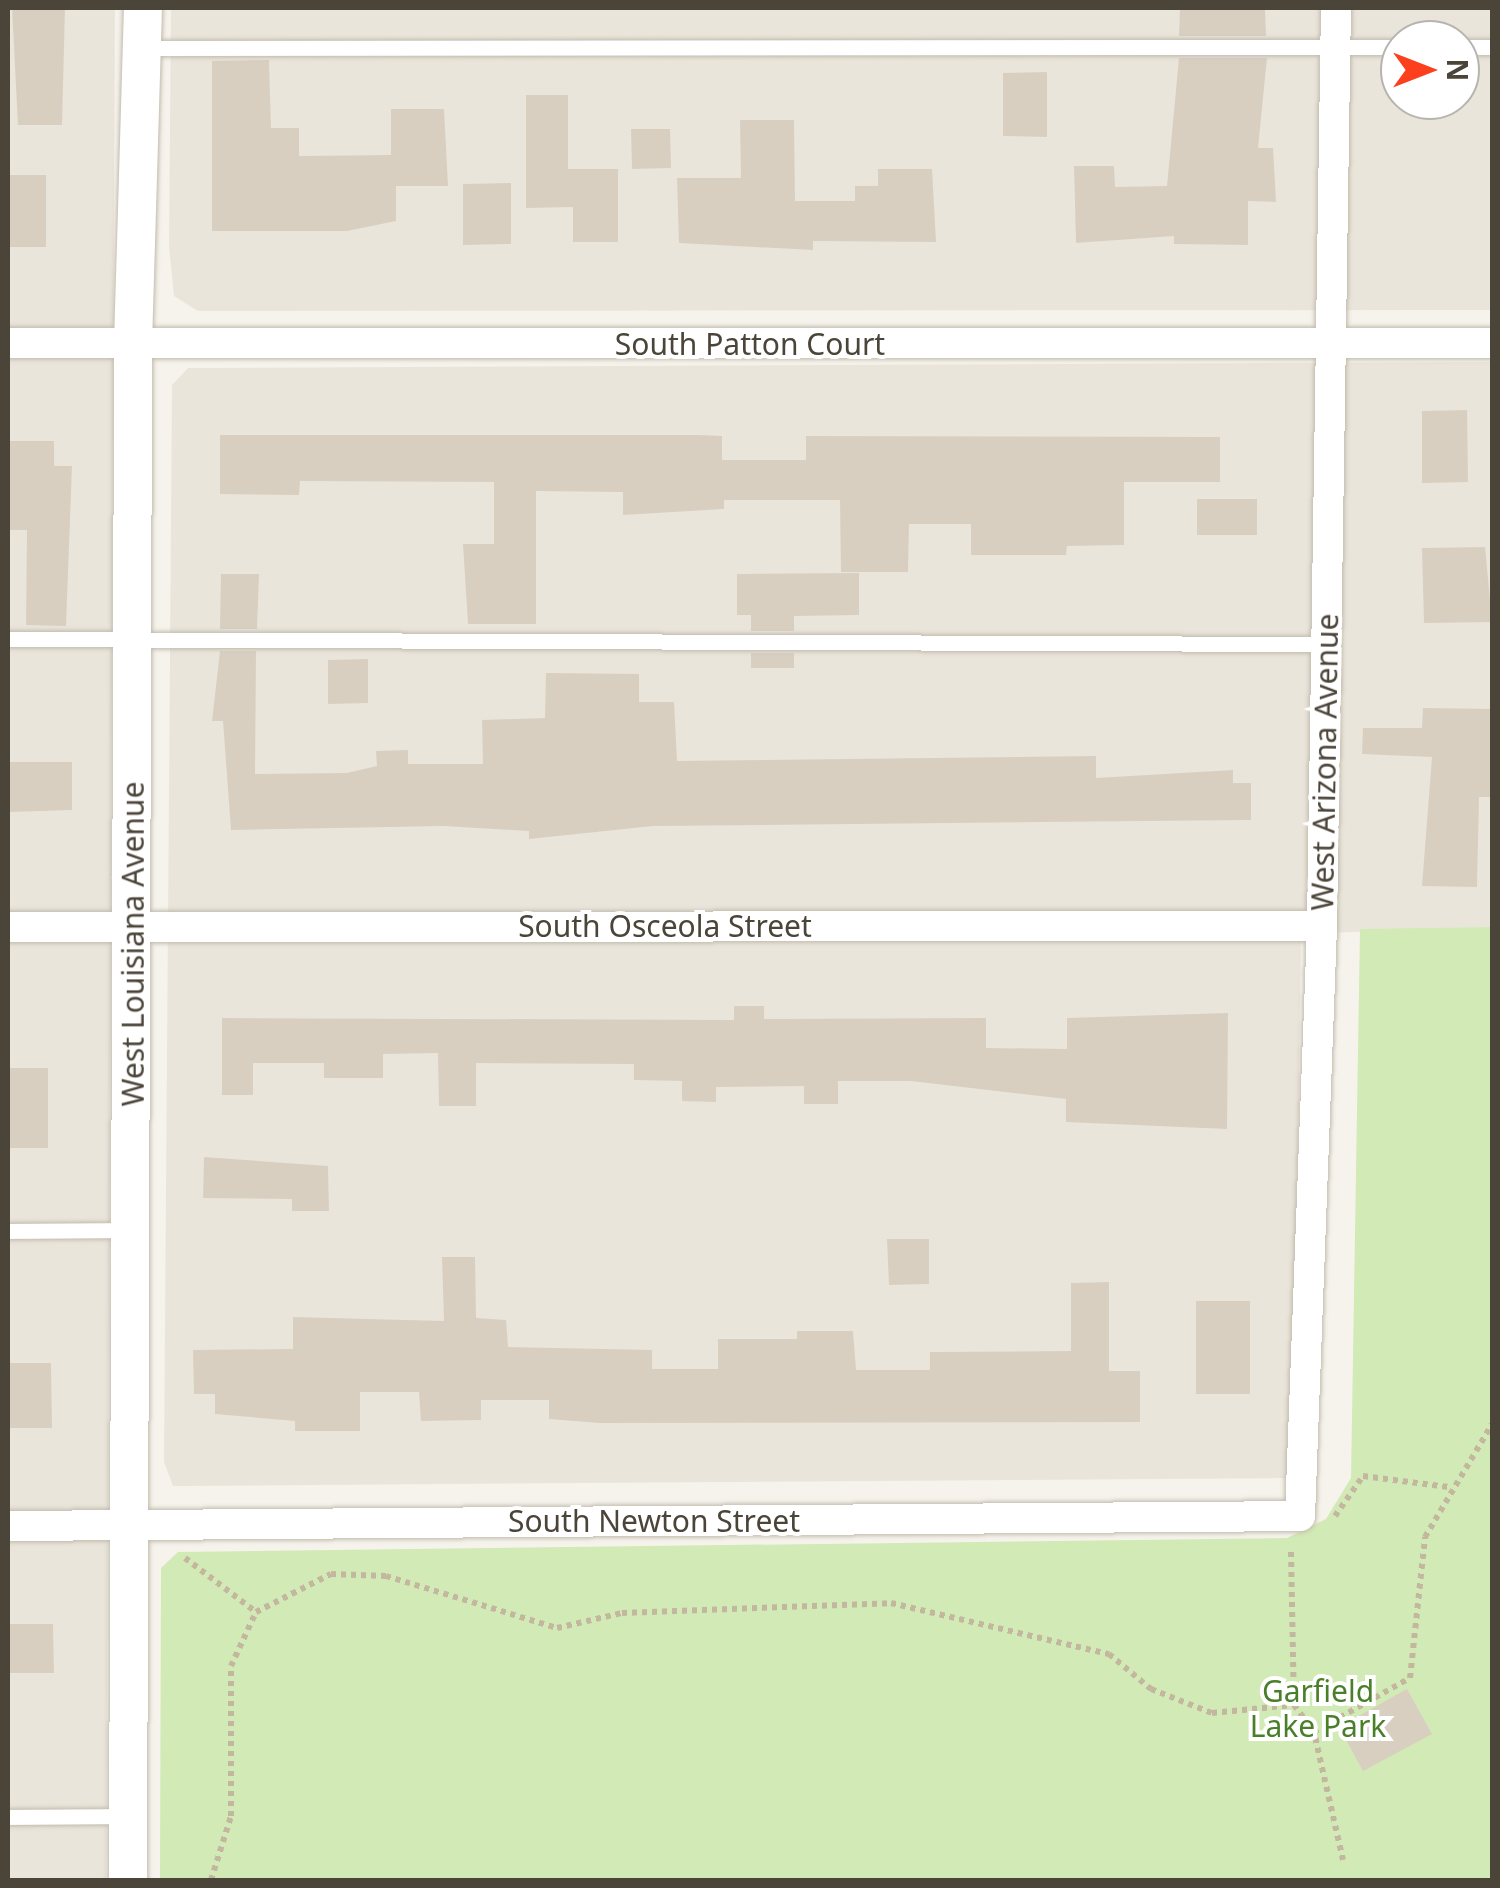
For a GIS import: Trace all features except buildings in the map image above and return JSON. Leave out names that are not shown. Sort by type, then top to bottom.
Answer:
[{"type":"street","name":"West Louisiana Avenue","points":[[128,1880],[133,1524],[133,344],[143,8]]},
{"type":"street","name":"West Arizona Avenue","points":[[1308,1529],[1336,8]]},
{"type":"street","name":"South Patton Court","points":[[8,343],[1492,342]]},
{"type":"street","name":"South Osceola Street","points":[[8,928],[1322,926]]},
{"type":"street","name":"South Newton Street","points":[[8,1526],[1308,1529]]},
{"type":"lane","points":[[142,48],[1380,47]]},
{"type":"lane","points":[[8,638],[1326,644]]},
{"type":"lane","points":[[8,1231],[133,1230]]},
{"type":"lane","points":[[8,1817],[129,1816]]},
{"type":"path","points":[[1314,1732],[1410,1678],[1425,1537],[1448,1486],[1492,1424]]},
{"type":"path","points":[[1342,1860],[1314,1732],[1294,1705],[1286,1556],[1308,1529],[1350,1504],[1363,1476],[1448,1486]]},
{"type":"path","points":[[176,1524],[178,1552],[256,1612]]},
{"type":"path","points":[[211,1880],[231,1816],[231,1666],[256,1612],[331,1574],[386,1576],[558,1628],[622,1613],[891,1604],[1109,1654],[1151,1689],[1212,1713],[1294,1705]]},
{"type":"shaded area","points":[[8,8],[115,8],[106,1880],[8,1880]]},
{"type":"shaded area","points":[[171,8],[1492,8],[1492,310],[198,311],[174,296],[169,246]]},
{"type":"shaded area","points":[[1492,362],[1492,927],[1301,934],[1293,1478],[173,1486],[164,1462],[172,385],[188,368]]},
{"type":"green space","name":"Garfield Lake Park","points":[[1492,927],[1492,1880],[160,1880],[161,1568],[178,1552],[1287,1538],[1326,1519],[1351,1478],[1360,929]]}]
